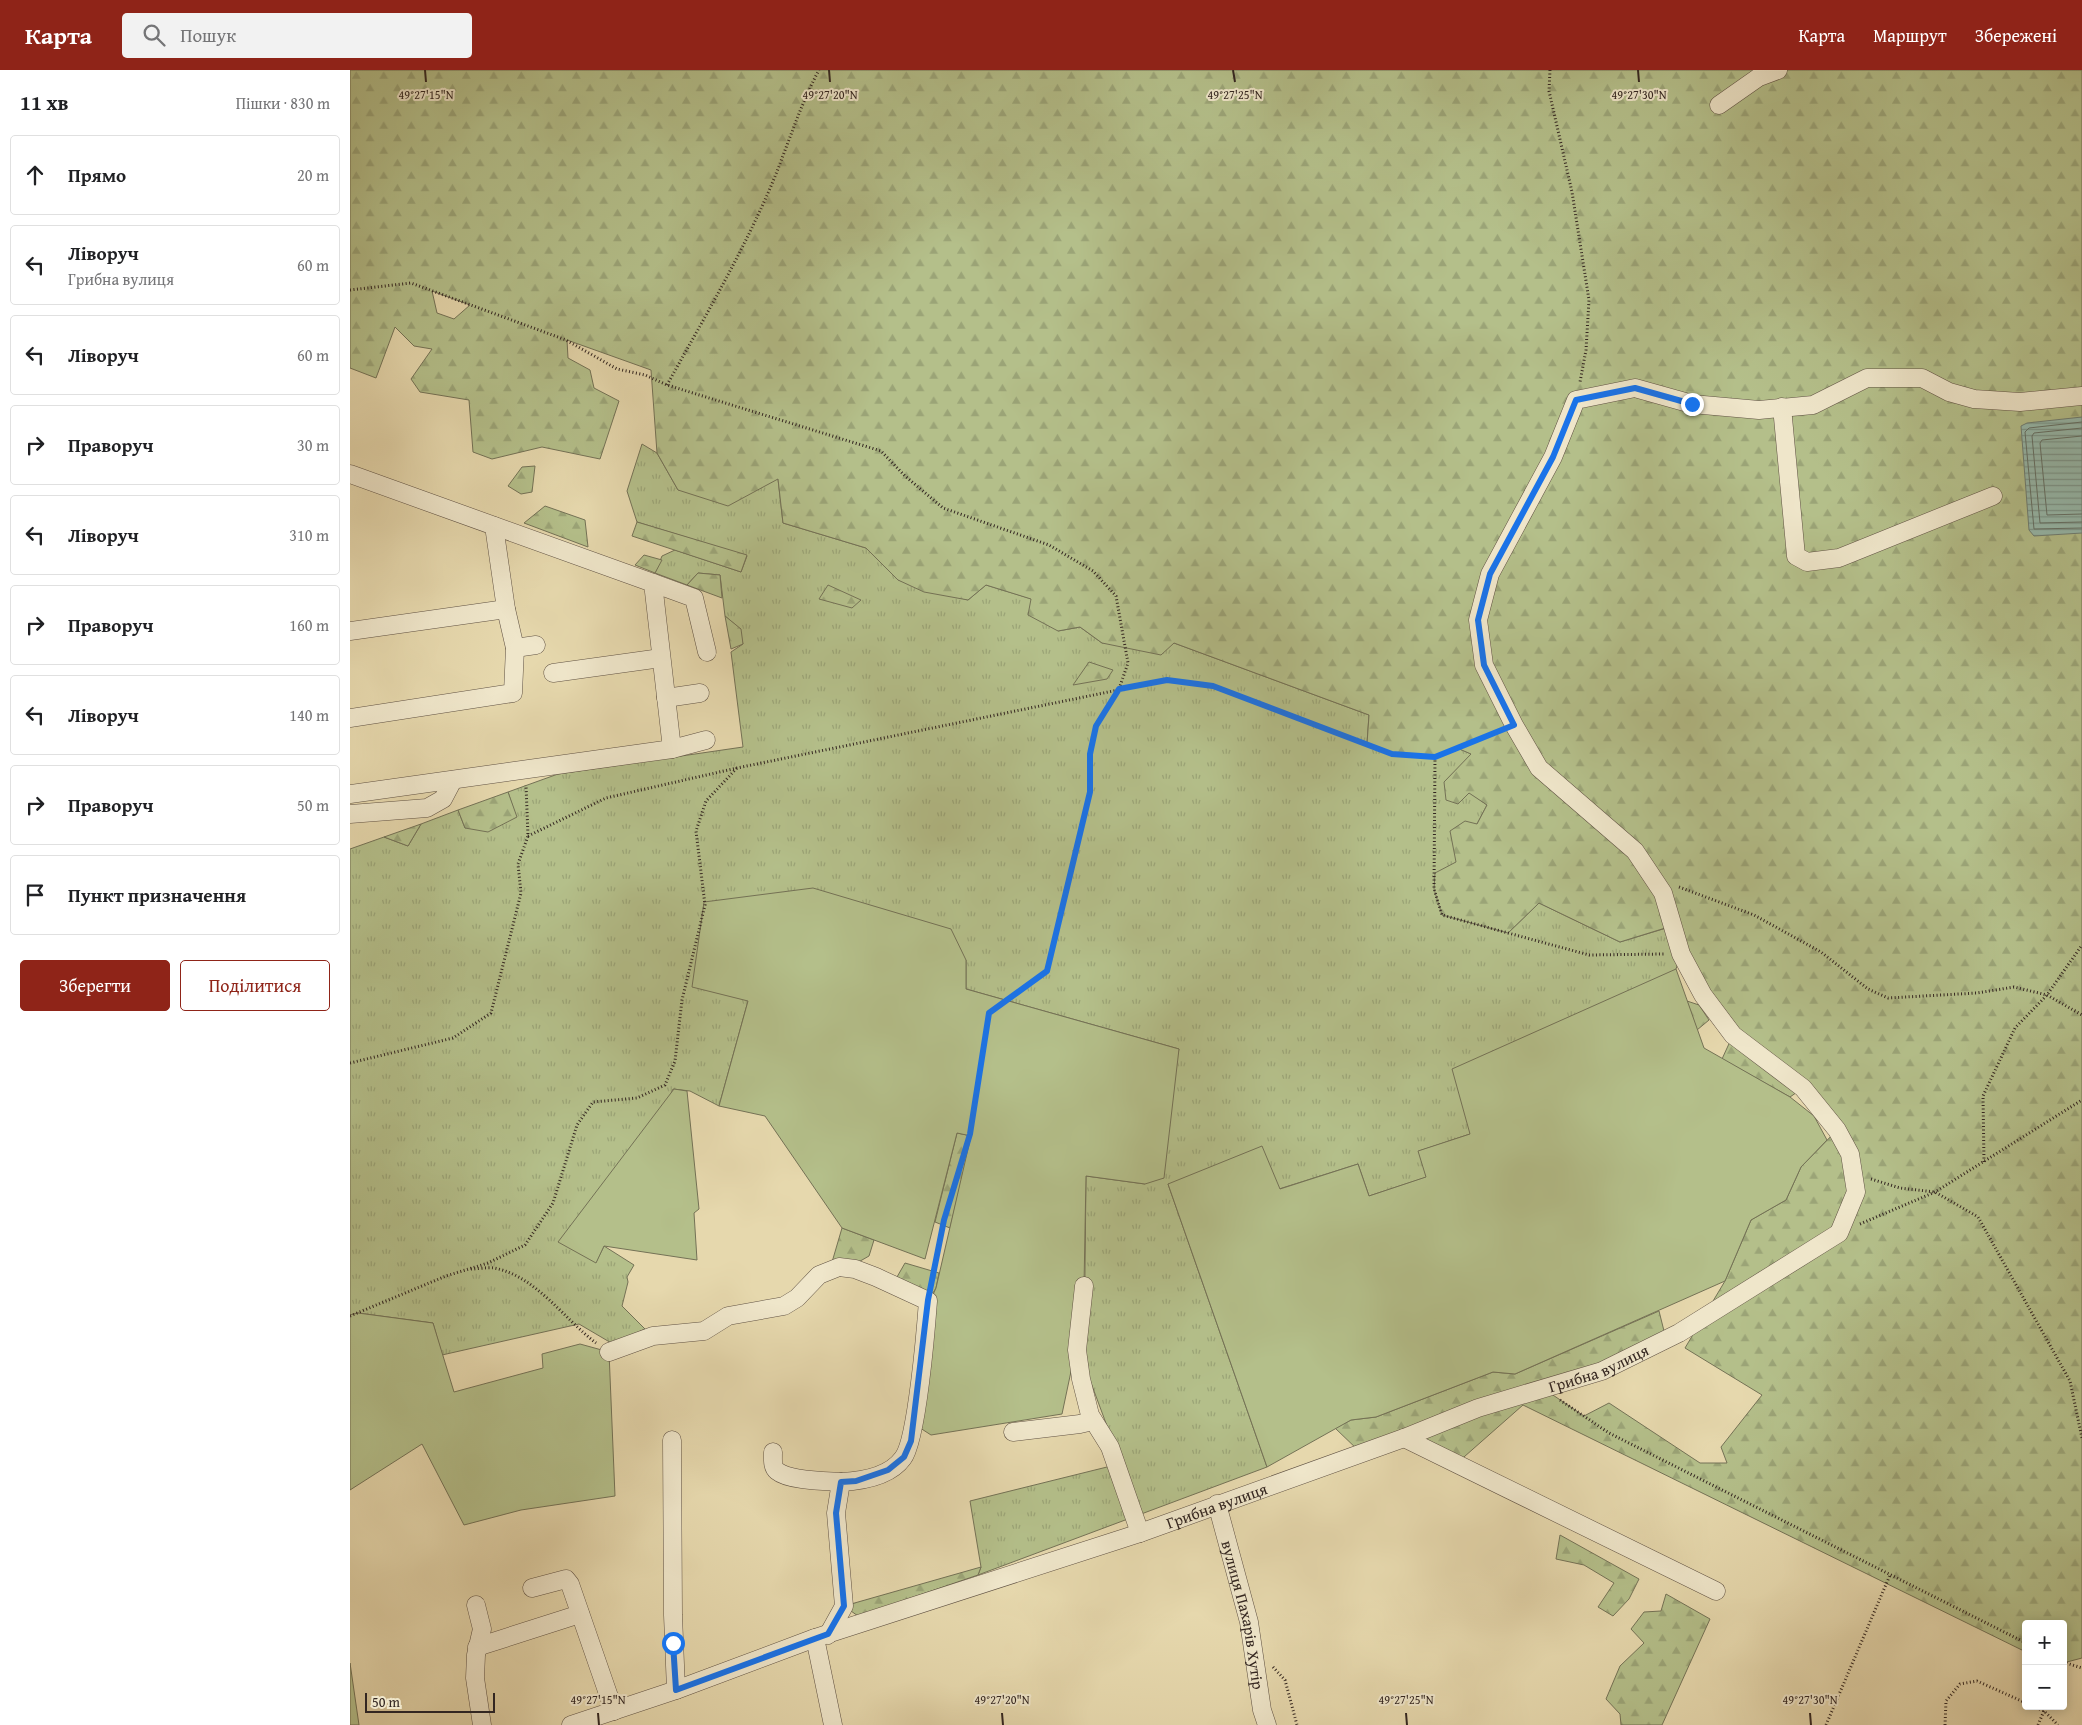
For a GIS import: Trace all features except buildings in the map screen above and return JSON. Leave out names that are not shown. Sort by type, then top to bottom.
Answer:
[{"type":"street","points":[[1719,105],[1759,77],[1778,70]]},
{"type":"street","points":[[1839,1233],[1856,1192],[1850,1154],[1837,1130],[1803,1088],[1733,1035],[1703,995],[1681,954],[1663,893],[1635,851],[1539,768],[1514,725],[1484,665],[1478,620],[1490,574],[1553,457],[1576,400],[1635,388],[1692,404],[1759,410],[1813,405],[1867,378],[1922,378],[1949,392],[1974,399],[2020,402],[2082,396]]},
{"type":"street","points":[[1782,408],[1796,556],[1807,562],[1839,558],[1993,496]]},
{"type":"street","points":[[350,474],[694,598],[707,652]]},
{"type":"street","points":[[350,718],[514,693],[515,648],[506,609],[494,526]]},
{"type":"street","points":[[653,582],[672,749]]},
{"type":"street","points":[[350,631],[506,609]]},
{"type":"street","points":[[515,648],[536,645]]},
{"type":"street","points":[[553,673],[661,658]]},
{"type":"street","points":[[666,698],[700,693]]},
{"type":"street","points":[[350,794],[672,749],[706,740]]},
{"type":"street","points":[[350,814],[428,808],[442,799],[453,780]]},
{"type":"street","name":"Грибна вулиця","points":[[571,1725],[676,1690],[821,1636],[1140,1533],[1404,1438],[1478,1408],[1602,1371],[1679,1333],[1839,1233]]},
{"type":"street","points":[[610,1352],[649,1337],[704,1331],[721,1319],[733,1315],[784,1306],[796,1298],[819,1275],[839,1267],[855,1269],[928,1300],[914,1424],[908,1451],[900,1462],[888,1470],[856,1481],[841,1482],[801,1478],[779,1473],[774,1467],[773,1452]]},
{"type":"street","points":[[1084,1286],[1077,1358],[1088,1408],[1093,1420],[1110,1447],[1140,1533]]},
{"type":"street","points":[[1013,1432],[1085,1424],[1093,1420]]},
{"type":"street","points":[[1404,1438],[1716,1591]]},
{"type":"street","points":[[672,1440],[673,1615],[676,1690]]},
{"type":"street","points":[[833,1725],[821,1636],[844,1606],[836,1513],[841,1482]]},
{"type":"street","name":"вулиця Пахарів Хутір","points":[[1218,1504],[1249,1622],[1267,1725]]},
{"type":"street","points":[[532,1588],[566,1579],[614,1711]]},
{"type":"street","points":[[476,1604],[482,1629],[477,1648],[475,1678],[482,1725]]},
{"type":"street","points":[[844,1606],[864,1622]]},
{"type":"street","points":[[477,1648],[580,1614]]},
{"type":"path","points":[[667,384],[713,302],[768,194],[809,88],[819,70]]},
{"type":"path","points":[[1550,70],[1549,91],[1572,192],[1589,300],[1586,350],[1576,400]]},
{"type":"path","points":[[350,290],[411,283],[566,340],[617,369],[645,375],[667,384],[882,451],[905,476],[943,508],[989,526],[1048,545],[1093,571],[1116,596],[1128,663],[1119,689],[1096,726],[1090,754],[1090,792],[1047,971],[989,1013],[970,1134],[944,1220],[928,1300]]},
{"type":"path","points":[[528,836],[606,798],[737,768],[1167,680],[1213,686],[1392,754],[1435,757],[1514,725]]},
{"type":"path","points":[[1435,757],[1434,889],[1442,916],[1589,955],[1681,954]]},
{"type":"path","points":[[350,1316],[465,1270],[488,1263],[525,1245],[553,1203],[577,1125],[593,1102],[637,1098],[665,1086],[675,1060],[682,1000],[705,906],[696,831],[706,801],[737,768]]},
{"type":"path","points":[[350,1063],[452,1038],[491,1013],[521,894],[518,864],[528,836],[526,769]]},
{"type":"path","points":[[1654,880],[1754,915],[1821,952],[1868,988],[1888,998],[1977,993],[2014,987],[2047,996],[2082,1015]]},
{"type":"path","points":[[1984,1162],[1983,1096],[2015,1028],[2047,996],[2082,945]]},
{"type":"path","points":[[1839,1233],[1935,1192],[2082,1100]]},
{"type":"path","points":[[1852,1168],[1873,1180],[1891,1186],[1935,1192],[1978,1217],[2070,1381],[2082,1438]]},
{"type":"path","points":[[465,1270],[492,1268],[517,1275],[544,1295],[580,1330],[610,1352]]},
{"type":"path","points":[[1543,1388],[1609,1433],[2022,1642]]},
{"type":"path","points":[[1826,1725],[1890,1575]]},
{"type":"path","points":[[1253,1648],[1285,1680],[1297,1725]]},
{"type":"path","points":[[2067,1664],[2082,1668]]},
{"type":"path","points":[[1945,1725],[1946,1701],[1960,1684],[1977,1680],[2022,1701]]},
{"type":"path","points":[[2038,1725],[2044,1711],[2058,1725]]},
{"type":"green space","points":[[350,70],[2082,70],[2082,1658],[2067,1662],[2067,1620],[2022,1620],[2022,1650],[1523,1405],[1456,1464],[1427,1449],[1425,1430],[1360,1452],[1335,1428],[1351,1420],[1376,1417],[1493,1372],[1515,1374],[1659,1311],[1666,1339],[1544,1389],[1584,1416],[1609,1403],[1700,1463],[1727,1463],[1721,1447],[1762,1395],[1685,1348],[1725,1281],[1751,1220],[1786,1200],[1801,1167],[1837,1130],[1803,1088],[1790,1097],[1722,1059],[1733,1035],[1675,925],[1620,942],[1539,903],[1508,933],[1442,915],[1434,889],[1435,873],[1456,862],[1450,831],[1465,821],[1477,824],[1487,805],[1469,793],[1458,804],[1446,800],[1444,782],[1471,754],[1457,748],[1435,757],[1392,754],[1367,744],[1369,715],[1174,643],[1161,655],[1102,643],[1080,627],[1058,631],[1028,615],[1031,599],[986,585],[968,600],[924,592],[898,580],[866,548],[783,523],[778,479],[728,506],[678,490],[657,453],[651,370],[567,340],[568,358],[590,370],[594,388],[619,401],[600,459],[542,447],[492,459],[473,452],[469,400],[420,392],[411,379],[432,349],[414,346],[395,327],[376,378],[350,368]],"holes":[[[432,291],[470,305],[454,319],[437,313]]]},
{"type":"green space","points":[[642,444],[657,453],[678,490],[778,479],[783,523],[866,548],[898,580],[968,600],[986,585],[1032,599],[1058,631],[1080,627],[1102,643],[1174,643],[1369,715],[1367,743],[1435,757],[1457,748],[1472,754],[1444,782],[1469,792],[1487,805],[1477,824],[1508,933],[1539,903],[1620,942],[1673,926],[1681,954],[1676,969],[1470,1134],[1419,1151],[1427,1177],[1369,1196],[1358,1164],[1279,1189],[1168,1184],[1267,1467],[978,1575],[981,1567],[970,1501],[1107,1467],[1120,1461],[1084,1364],[1086,1176],[1145,1184],[1179,1049],[966,989],[966,960],[748,1001],[719,1106],[690,1091],[673,1089],[596,1262],[604,1246],[634,1265],[627,1277],[628,1282],[622,1306],[645,1329],[613,1344],[579,1324],[442,1355],[433,1323],[358,1313],[350,1315],[350,849],[384,837],[408,846],[421,824],[458,810],[465,828],[516,817],[508,792],[558,774],[743,747],[731,652],[743,644],[738,627],[725,616],[720,575],[698,573],[687,585],[655,573],[662,556],[675,550],[741,572],[747,556],[637,522],[627,491]]},
{"type":"green space","points":[[535,466],[532,492],[521,494],[508,486],[522,467]]},
{"type":"green space","points":[[545,506],[585,520],[588,547],[524,523]]},
{"type":"green space","points":[[637,522],[747,555],[741,572],[632,536]]},
{"type":"green space","points":[[644,555],[662,560],[655,573],[635,565]]},
{"type":"green space","points":[[698,573],[720,575],[722,598],[687,585]]},
{"type":"green space","points":[[828,585],[861,600],[852,608],[819,599]]},
{"type":"green space","points":[[725,616],[741,629],[743,644],[731,649]]},
{"type":"green space","points":[[1089,662],[1113,670],[1107,679],[1073,685]]},
{"type":"green space","points":[[508,792],[517,817],[488,832],[465,828],[458,810]]},
{"type":"green space","points":[[421,824],[408,846],[384,837]]},
{"type":"green space","points":[[813,888],[951,929],[966,960],[966,989],[1179,1049],[1164,1178],[1145,1184],[1086,1176],[1084,1286],[1077,1343],[1062,1414],[931,1435],[914,1424],[927,1308],[936,1288],[971,1136],[957,1133],[925,1259],[842,1228],[765,1116],[719,1106],[748,1001],[692,987],[704,902]]},
{"type":"green space","points":[[1676,969],[1704,1048],[1790,1097],[1814,1116],[1827,1140],[1801,1167],[1786,1200],[1751,1220],[1725,1281],[1515,1374],[1493,1372],[1376,1417],[1351,1420],[1267,1467],[1168,1184],[1262,1146],[1280,1189],[1358,1164],[1369,1196],[1426,1177],[1418,1151],[1470,1134],[1452,1069]]},
{"type":"green space","points":[[1687,1001],[1699,1005],[1709,1020],[1697,1030]]},
{"type":"green space","points":[[674,1089],[687,1091],[699,1209],[694,1213],[697,1260],[604,1246],[596,1263],[558,1242]]},
{"type":"green space","points":[[957,1133],[972,1136],[950,1228],[935,1222]]},
{"type":"green space","points":[[842,1228],[874,1240],[869,1256],[848,1268],[830,1269]]},
{"type":"green space","points":[[905,1263],[939,1273],[936,1288],[928,1301],[893,1284]]},
{"type":"green space","points":[[358,1313],[433,1323],[454,1392],[543,1368],[542,1354],[580,1344],[609,1352],[615,1496],[521,1510],[464,1525],[422,1444],[350,1490],[350,1315]]},
{"type":"green space","points":[[1560,1535],[1639,1579],[1629,1599],[1613,1616],[1598,1607],[1614,1583],[1584,1565],[1556,1559]]},
{"type":"green space","points":[[981,1567],[978,1575],[858,1616],[844,1606]]},
{"type":"green space","points":[[1666,1594],[1710,1619],[1662,1725],[1621,1725],[1620,1714],[1606,1699],[1620,1666],[1644,1643],[1631,1629],[1644,1612],[1661,1611]]},
{"type":"green space","points":[[350,1663],[359,1725],[350,1725]]},
{"type":"water","points":[[2082,417],[2082,533],[2034,536],[2029,530],[2021,426],[2027,423]]},
{"type":"route","points":[[673,1643],[676,1690],[828,1634],[844,1606],[836,1513],[841,1482],[856,1481],[888,1470],[900,1462],[908,1451],[914,1424],[928,1300],[935,1273],[944,1220],[970,1134],[989,1013],[1047,971],[1090,792],[1090,754],[1096,726],[1119,689],[1167,680],[1213,686],[1392,754],[1435,757],[1514,725],[1484,665],[1478,620],[1490,574],[1553,457],[1576,400],[1635,388],[1692,404]]}]
